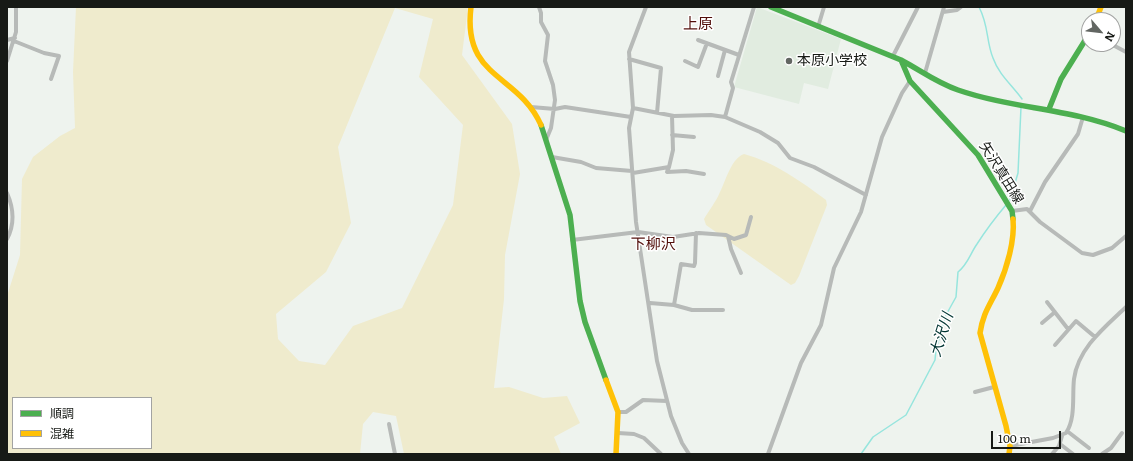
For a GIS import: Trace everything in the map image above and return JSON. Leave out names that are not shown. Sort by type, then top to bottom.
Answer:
[{"type":"street","points":[[7,61],[14,39],[16,7]]},
{"type":"street","points":[[471,7],[469,24],[470,37],[480,60],[531,107],[540,123],[566,200],[580,301],[585,322],[618,412],[616,454]]},
{"type":"street","points":[[539,7],[541,12],[541,22],[548,35],[545,61],[553,85],[555,109],[549,134],[546,140]]},
{"type":"street","points":[[646,7],[629,52],[633,108],[629,128],[632,172],[638,232],[650,303],[657,361],[667,401],[682,443],[689,454]]},
{"type":"street","points":[[725,117],[739,55],[754,7]]},
{"type":"street","points":[[773,7],[818,27],[893,56],[957,90],[995,100],[1049,109],[1083,117],[1126,131]]},
{"type":"street","points":[[818,27],[824,7]]},
{"type":"street","points":[[893,56],[918,7]]},
{"type":"street","points":[[925,74],[944,9],[957,10],[961,7]]},
{"type":"street","points":[[7,40],[14,39],[44,53],[59,56],[51,79]]},
{"type":"street","points":[[698,40],[739,55]]},
{"type":"street","points":[[685,61],[698,67],[707,44]]},
{"type":"street","points":[[1049,109],[1061,77],[1081,46]]},
{"type":"street","points":[[718,76],[725,50]]},
{"type":"street","points":[[629,59],[661,68],[657,113]]},
{"type":"street","name":"矢沢真田線","points":[[901,60],[910,81],[978,155],[1012,211],[1014,230],[1013,241],[999,286],[980,324],[980,333],[1010,446],[1009,454]]},
{"type":"street","points":[[768,454],[801,363],[821,325],[834,268],[861,212],[882,137],[902,93],[910,81]]},
{"type":"street","points":[[531,107],[555,109],[565,107],[632,117]]},
{"type":"street","points":[[633,108],[672,116],[710,115],[725,117],[760,132],[778,143],[790,158],[814,167],[866,195]]},
{"type":"street","points":[[672,116],[673,150],[668,172],[686,171],[704,174]]},
{"type":"street","points":[[1030,211],[1045,182],[1078,134],[1083,117]]},
{"type":"street","points":[[672,135],[694,137]]},
{"type":"street","points":[[552,157],[581,162],[596,168],[632,172],[669,166]]},
{"type":"street","points":[[7,193],[14,218],[11,231],[7,239]]},
{"type":"street","points":[[1012,211],[1024,209],[1030,211],[1040,222],[1082,253],[1093,255],[1112,248],[1126,236]]},
{"type":"street","points":[[572,240],[638,232],[673,238],[696,233],[728,236],[734,238],[746,235],[751,217]]},
{"type":"street","points":[[674,305],[681,264],[694,266],[695,263],[696,233]]},
{"type":"street","points":[[728,236],[740,273]]},
{"type":"street","points":[[1047,302],[1068,329]]},
{"type":"street","points":[[650,303],[674,305],[692,310],[723,310]]},
{"type":"street","points":[[1052,454],[1060,444],[1062,436],[1067,431],[1073,411],[1074,377],[1080,359],[1095,337],[1126,307]]},
{"type":"street","points":[[1042,323],[1055,312]]},
{"type":"street","points":[[1055,345],[1076,321],[1095,337]]},
{"type":"street","points":[[975,392],[994,387]]},
{"type":"street","points":[[618,412],[626,412],[643,400],[667,401]]},
{"type":"street","points":[[389,424],[395,454]]},
{"type":"street","points":[[1067,431],[1089,448]]},
{"type":"street","points":[[618,433],[634,434],[644,438],[660,454]]},
{"type":"street","points":[[1102,454],[1111,448],[1122,433]]},
{"type":"street","points":[[1010,446],[1062,436]]},
{"type":"street","points":[[1060,444],[1073,454]]},
{"type":"shaded area","points":[[76,7],[468,7],[462,55],[512,124],[520,174],[505,255],[504,299],[494,388],[509,387],[543,398],[567,396],[580,423],[554,437],[561,454],[404,454],[396,416],[373,412],[363,424],[360,454],[7,454],[7,296],[20,255],[22,179],[33,157],[60,136],[75,128],[73,72]],"holes":[[[395,8],[433,19],[419,77],[463,125],[453,205],[402,308],[353,326],[325,365],[299,361],[278,339],[276,314],[326,272],[351,223],[338,147]]]},
{"type":"shaded area","name":"本原小学校","points":[[757,7],[841,39],[828,89],[804,83],[799,104],[734,87]]},
{"type":"shaded area","points":[[744,154],[777,167],[826,200],[827,205],[799,276],[795,283],[791,285],[706,225],[704,219],[718,196],[729,170],[736,160]]},
{"type":"waterway","name":"大沢川","points":[[979,7],[984,21],[991,52],[996,64],[1002,75],[1022,99]]},
{"type":"waterway","name":"大沢川","points":[[1010,200],[1018,173],[1021,107]]},
{"type":"waterway","name":"大沢川","points":[[861,454],[873,437],[906,415],[935,360],[936,349],[946,315],[956,297],[958,272],[969,259],[994,219],[1006,205]]},
{"type":"traffic: fast","points":[[771,7],[901,60],[910,81],[978,155],[1012,211],[1013,219]]},
{"type":"traffic: fast","points":[[1049,109],[1061,79],[1081,47]]},
{"type":"traffic: fast","points":[[901,60],[936,80],[958,90],[1000,101],[1105,123],[1126,131]]},
{"type":"traffic: fast","points":[[541,125],[570,215],[580,301],[585,322],[606,380]]},
{"type":"traffic: slow","points":[[471,7],[470,31],[475,48],[483,62],[531,108],[541,125]]},
{"type":"traffic: slow","points":[[1099,12],[1101,7]]},
{"type":"traffic: slow","points":[[1009,454],[1010,446],[1006,426],[980,333],[985,314],[998,288],[1007,263],[1012,245],[1013,219]]},
{"type":"traffic: slow","points":[[606,380],[618,412],[616,454]]},
{"type":"place","name":"本原小学校","points":[[789,61]]},
{"type":"district","name":"上原","points":[[698,25]]},
{"type":"district","name":"下柳沢","points":[[653,245]]}]
